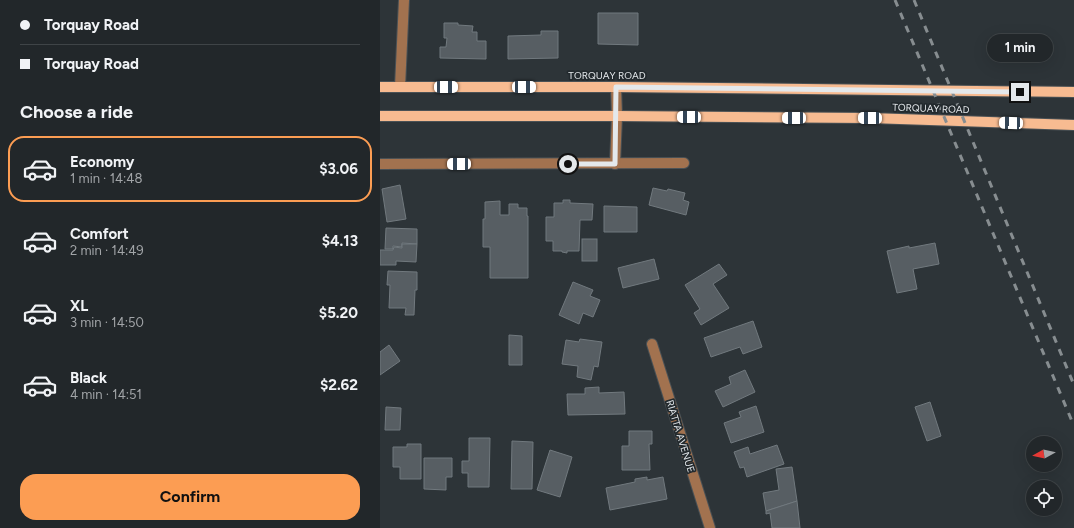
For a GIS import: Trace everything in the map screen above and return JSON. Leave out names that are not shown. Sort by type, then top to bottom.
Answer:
[{"type":"main road","name":"TORQUAY ROAD","points":[[380,87],[616,87],[1074,92]]},
{"type":"main road","name":"TORQUAY ROAD","points":[[380,116],[870,118],[1074,125]]},
{"type":"street","points":[[400,87],[404,0]]},
{"type":"street","points":[[615,164],[616,87]]},
{"type":"street","points":[[380,164],[684,163]]},
{"type":"street","name":"RIATTA AVENUE","points":[[652,344],[710,528]]},
{"type":"building","points":[[598,13],[638,13],[638,45],[598,44]]},
{"type":"building","points":[[444,23],[458,23],[458,25],[473,26],[472,32],[477,32],[477,41],[486,41],[486,59],[440,58],[440,47],[446,47],[447,38],[444,38]]},
{"type":"building","points":[[541,31],[558,31],[558,58],[508,59],[508,36],[541,35]]},
{"type":"building","points":[[400,185],[406,219],[387,222],[382,189]]},
{"type":"building","points":[[653,188],[667,191],[668,189],[685,193],[683,200],[689,202],[686,215],[649,205]]},
{"type":"building","points":[[563,200],[570,200],[570,203],[593,204],[592,220],[580,220],[579,251],[567,251],[567,253],[562,251],[553,251],[553,241],[546,241],[546,217],[554,217],[554,203],[563,203]]},
{"type":"building","points":[[500,201],[500,215],[509,215],[509,204],[518,204],[518,208],[527,208],[528,278],[490,278],[490,247],[483,247],[483,219],[485,219],[485,202]]},
{"type":"building","points":[[604,206],[637,207],[637,232],[604,232]]},
{"type":"building","points":[[386,228],[417,229],[417,244],[402,243],[402,247],[393,246],[393,249],[385,249]]},
{"type":"building","points":[[582,239],[597,239],[597,261],[582,261]]},
{"type":"building","points":[[935,243],[939,264],[913,269],[917,289],[897,293],[887,251],[909,246],[909,248]]},
{"type":"building","points":[[402,244],[417,244],[416,262],[396,261],[396,265],[380,265],[380,250],[393,250],[394,247],[402,248]]},
{"type":"building","points":[[654,259],[659,279],[623,288],[618,268]]},
{"type":"building","points":[[719,264],[727,275],[713,284],[729,308],[701,325],[694,313],[700,309],[685,285]]},
{"type":"building","points":[[388,271],[417,272],[417,290],[415,290],[414,315],[405,315],[406,308],[389,308],[390,285],[387,285]]},
{"type":"building","points":[[573,282],[593,290],[590,296],[600,300],[593,317],[583,313],[579,324],[559,315]]},
{"type":"building","points":[[753,321],[762,347],[743,354],[740,347],[711,357],[704,338]]},
{"type":"building","points":[[509,335],[522,336],[522,365],[509,365]]},
{"type":"building","points":[[580,339],[602,342],[598,367],[594,366],[591,380],[577,377],[578,366],[562,364],[566,340],[579,342]]},
{"type":"building","points":[[389,345],[400,361],[380,375],[380,352]]},
{"type":"building","points":[[745,370],[755,392],[723,407],[715,391],[731,384],[729,377]]},
{"type":"building","points":[[599,387],[599,393],[624,392],[625,414],[568,415],[567,394],[585,394],[585,388]]},
{"type":"building","points":[[930,402],[941,436],[927,441],[915,407]]},
{"type":"building","points":[[756,406],[764,432],[731,443],[724,423],[741,417],[739,412]]},
{"type":"building","points":[[386,407],[401,408],[400,430],[385,430]]},
{"type":"building","points":[[629,431],[652,431],[652,444],[649,444],[650,470],[622,470],[622,446],[629,446]]},
{"type":"building","points":[[469,438],[490,438],[489,487],[468,487],[468,473],[462,473],[462,461],[469,461]]},
{"type":"building","points":[[512,441],[533,442],[532,489],[511,489]]},
{"type":"building","points":[[407,444],[421,444],[421,479],[400,479],[400,467],[393,467],[393,447],[407,447]]},
{"type":"building","points":[[777,445],[784,464],[747,477],[744,467],[740,468],[734,452],[748,447],[750,454]]},
{"type":"building","points":[[550,450],[572,457],[560,497],[537,490]]},
{"type":"building","points":[[424,458],[452,458],[452,477],[446,477],[446,490],[424,489]]},
{"type":"building","points":[[792,467],[797,501],[766,511],[763,493],[779,490],[776,469]]},
{"type":"building","points":[[647,477],[647,480],[663,477],[667,499],[610,510],[606,488],[635,482],[635,479]]},
{"type":"building","points":[[797,501],[800,528],[772,528],[770,513],[766,514],[766,511]]},
{"type":"railway","points":[[895,0],[1074,426]]},
{"type":"railway","points":[[914,0],[1074,385]]},
{"type":"route","points":[[568,164],[615,164],[616,87],[1020,92]]}]
